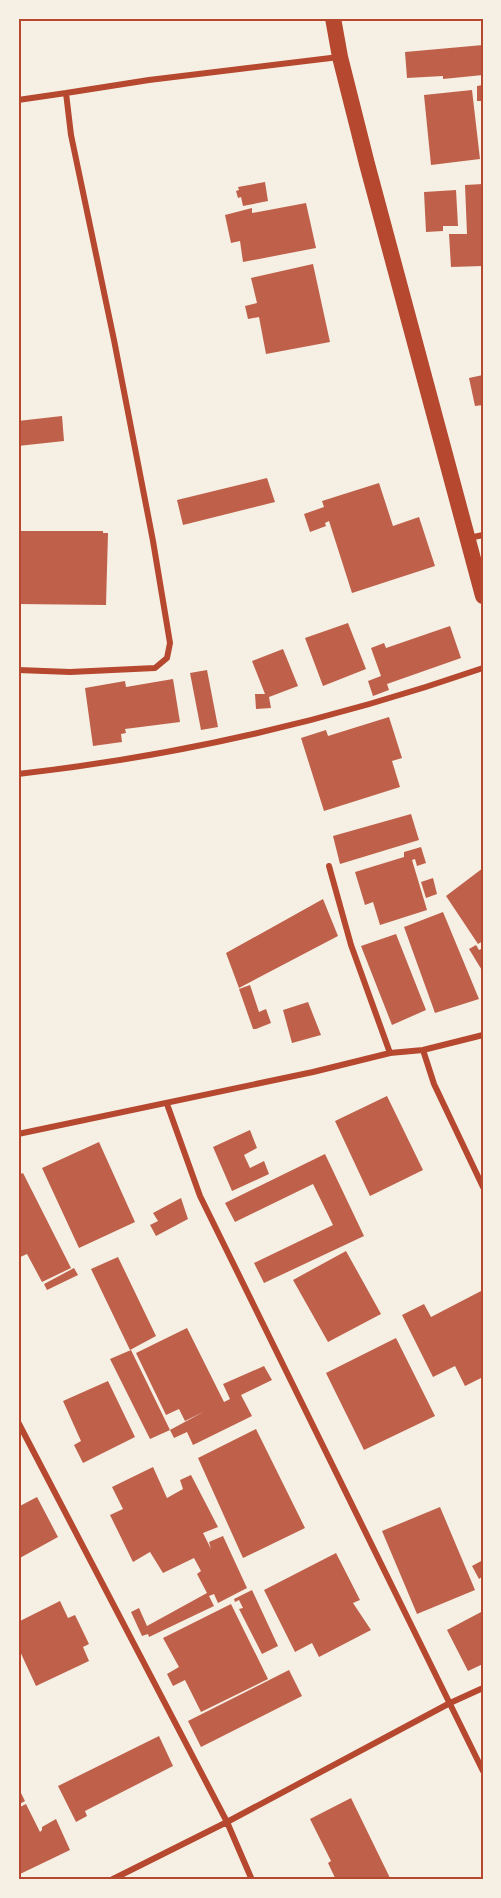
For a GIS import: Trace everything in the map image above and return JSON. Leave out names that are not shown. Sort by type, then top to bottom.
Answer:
[{"type":"highway","points":[[333,18],[340,57],[367,164],[475,537],[483,596]]},
{"type":"street","points":[[18,100],[149,80],[340,57]]},
{"type":"street","points":[[18,670],[70,672],[155,668],[167,658],[170,643],[153,541],[114,340],[71,135],[66,93]]},
{"type":"street","points":[[18,774],[177,752],[381,702],[483,668]]},
{"type":"street","points":[[329,866],[351,945],[390,1053]]},
{"type":"street","points":[[18,1134],[314,1072],[390,1053],[423,1050],[483,1035]]},
{"type":"street","points":[[423,1050],[434,1084],[483,1187]]},
{"type":"street","points":[[167,1104],[200,1196],[483,1771]]},
{"type":"street","points":[[18,1422],[227,1822],[252,1880]]},
{"type":"street","points":[[111,1880],[227,1822],[450,1703],[483,1688]]},
{"type":"building","points":[[483,45],[483,75],[443,79],[443,76],[407,78],[405,52]]},
{"type":"building","points":[[483,85],[483,101],[477,101],[477,86]]},
{"type":"building","points":[[472,90],[480,159],[431,165],[424,95]]},
{"type":"building","points":[[265,182],[268,201],[243,206],[241,197],[238,198],[236,191],[239,190],[238,187]]},
{"type":"building","points":[[483,184],[483,266],[451,267],[449,234],[467,234],[465,185]]},
{"type":"building","points":[[456,190],[458,226],[443,226],[443,231],[426,232],[424,192]]},
{"type":"building","points":[[306,203],[316,248],[243,262],[240,241],[231,243],[225,215],[252,208],[252,213]]},
{"type":"building","points":[[313,264],[330,342],[266,354],[259,317],[248,319],[245,306],[257,303],[251,278]]},
{"type":"building","points":[[483,375],[483,405],[475,406],[469,378]]},
{"type":"building","points":[[62,416],[64,441],[18,446],[18,421]]},
{"type":"building","points":[[267,478],[275,502],[183,525],[177,500]]},
{"type":"building","points":[[379,483],[393,526],[419,517],[435,566],[352,593],[329,521],[325,523],[326,526],[310,532],[304,514],[324,507],[322,501]]},
{"type":"building","points":[[18,531],[103,531],[103,533],[108,533],[106,605],[18,604]]},
{"type":"building","points":[[348,623],[366,669],[323,686],[305,638]]},
{"type":"building","points":[[450,626],[461,658],[387,684],[389,690],[373,696],[368,681],[381,676],[371,648],[384,643],[386,648]]},
{"type":"building","points":[[283,649],[298,686],[269,697],[271,708],[256,709],[255,694],[265,694],[252,661]]},
{"type":"building","points":[[207,670],[218,727],[201,730],[190,673]]},
{"type":"building","points":[[173,679],[180,722],[125,729],[126,733],[121,734],[122,742],[93,746],[85,688],[125,681],[126,687]]},
{"type":"building","points":[[389,717],[402,758],[392,761],[400,787],[324,811],[301,738],[326,730],[328,736]]},
{"type":"building","points":[[411,814],[419,840],[340,864],[333,836]]},
{"type":"building","points":[[421,847],[426,863],[417,866],[415,859],[412,860],[427,910],[380,925],[373,902],[365,905],[355,872],[404,857],[404,852]]},
{"type":"building","points":[[483,868],[483,941],[478,944],[446,896]]},
{"type":"building","points":[[433,878],[437,894],[426,898],[421,882]]},
{"type":"building","points":[[323,899],[338,936],[239,988],[226,953]]},
{"type":"building","points":[[443,912],[479,999],[435,1013],[404,927]]},
{"type":"building","points":[[396,934],[426,1010],[392,1025],[361,946]]},
{"type":"building","points":[[476,945],[479,950],[483,948],[483,972],[469,949]]},
{"type":"building","points":[[250,985],[259,1012],[266,1009],[271,1023],[256,1029],[253,1029],[239,989]]},
{"type":"building","points":[[308,1002],[321,1035],[292,1043],[283,1010]]},
{"type":"building","points":[[387,1096],[423,1170],[370,1196],[335,1121]]},
{"type":"building","points":[[250,1130],[257,1148],[244,1155],[250,1168],[264,1161],[269,1174],[232,1191],[213,1147]]},
{"type":"building","points":[[99,1142],[135,1222],[79,1248],[42,1168]]},
{"type":"building","points":[[325,1154],[364,1236],[264,1283],[254,1263],[333,1225],[313,1184],[235,1222],[225,1203]]},
{"type":"building","points":[[23,1173],[71,1268],[42,1282],[27,1254],[18,1258],[18,1175]]},
{"type":"building","points":[[181,1198],[188,1219],[156,1236],[150,1225],[158,1221],[153,1213]]},
{"type":"building","points":[[346,1251],[381,1314],[328,1342],[293,1280]]},
{"type":"building","points":[[118,1257],[156,1336],[130,1350],[91,1269]]},
{"type":"building","points":[[74,1268],[78,1275],[47,1290],[44,1284]]},
{"type":"building","points":[[483,1290],[483,1377],[465,1386],[455,1366],[433,1377],[402,1315],[424,1304],[431,1317]]},
{"type":"building","points":[[187,1328],[224,1402],[230,1399],[223,1384],[264,1366],[272,1380],[241,1395],[252,1416],[193,1445],[187,1432],[174,1438],[170,1430],[205,1411],[185,1421],[179,1409],[166,1415],[136,1353]]},
{"type":"building","points":[[396,1338],[435,1416],[364,1450],[326,1373]]},
{"type":"building","points":[[131,1350],[170,1430],[150,1439],[110,1359]]},
{"type":"building","points":[[108,1381],[135,1437],[83,1463],[74,1445],[81,1441],[63,1401]]},
{"type":"building","points":[[256,1429],[305,1528],[243,1558],[198,1458]]},
{"type":"building","points":[[153,1467],[167,1498],[183,1489],[180,1480],[191,1475],[218,1527],[203,1533],[211,1549],[209,1542],[223,1536],[247,1588],[218,1603],[214,1594],[209,1596],[214,1606],[149,1637],[148,1634],[142,1636],[131,1612],[139,1608],[147,1626],[207,1593],[197,1574],[201,1571],[194,1558],[163,1573],[150,1552],[133,1562],[110,1515],[123,1509],[112,1487]]},
{"type":"building","points":[[37,1497],[58,1537],[18,1559],[18,1507]]},
{"type":"building","points":[[440,1507],[475,1590],[417,1614],[382,1531]]},
{"type":"building","points":[[336,1553],[360,1600],[353,1603],[371,1630],[319,1657],[312,1643],[295,1652],[264,1590]]},
{"type":"building","points":[[483,1560],[483,1576],[479,1579],[472,1566]]},
{"type":"building","points":[[252,1590],[278,1646],[262,1654],[239,1609],[243,1608],[239,1600],[235,1602],[234,1599]]},
{"type":"building","points":[[60,1601],[68,1618],[75,1615],[89,1644],[83,1647],[89,1661],[36,1686],[18,1647],[18,1622]]},
{"type":"building","points":[[231,1604],[268,1679],[201,1712],[185,1680],[173,1686],[167,1674],[179,1667],[163,1638]]},
{"type":"building","points":[[483,1611],[483,1664],[468,1671],[447,1630]]},
{"type":"building","points":[[289,1670],[302,1696],[201,1747],[188,1721]]},
{"type":"building","points":[[159,1736],[173,1766],[85,1811],[87,1816],[76,1822],[58,1786]]},
{"type":"building","points":[[18,1787],[25,1801],[18,1805]]},
{"type":"building","points":[[351,1798],[391,1880],[336,1880],[328,1863],[331,1861],[310,1819]]},
{"type":"building","points":[[26,1804],[40,1832],[42,1827],[56,1819],[70,1850],[18,1875],[18,1808]]}]
